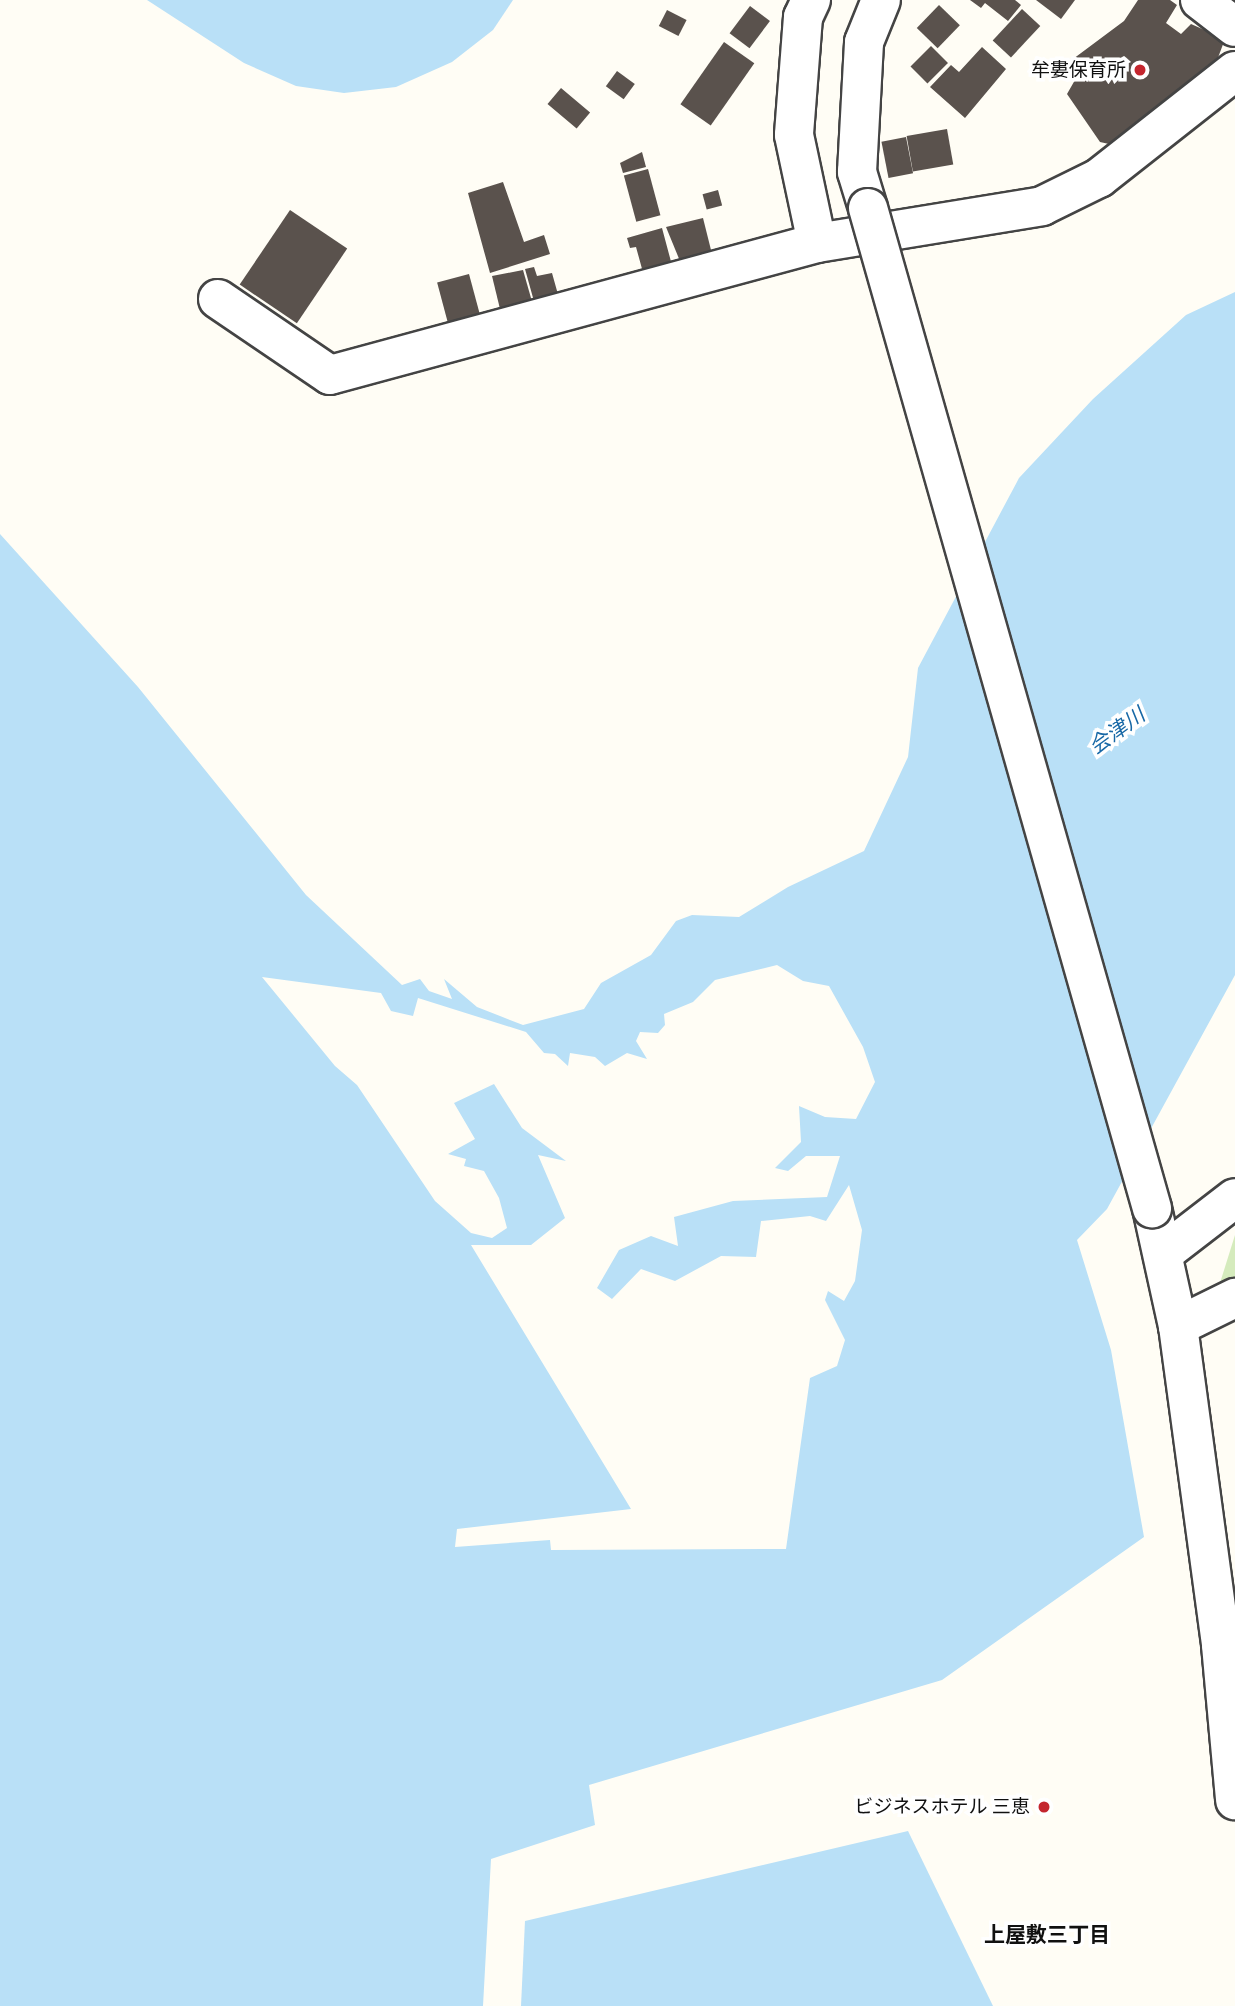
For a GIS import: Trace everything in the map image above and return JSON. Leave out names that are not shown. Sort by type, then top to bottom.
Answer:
[{"type":"street","points":[[811,0],[803,17],[794,135],[817,243]]},
{"type":"street","points":[[881,0],[864,42],[857,172],[1165,1252],[1228,1642],[1235,1800]]},
{"type":"street","points":[[1200,0],[1235,27]]},
{"type":"street","points":[[218,299],[330,375],[817,243],[1042,206],[1099,178],[1235,71]]},
{"type":"street","points":[[1165,1252],[1235,1199]]},
{"type":"street","points":[[1178,1326],[1235,1298]]},
{"type":"green space","points":[[1235,1235],[1235,1286],[1232,1288],[1220,1283]]},
{"type":"water","points":[[147,0],[513,0],[493,30],[452,62],[396,87],[344,93],[296,86],[244,63]]},
{"type":"water","name":"会津川","points":[[1235,292],[1235,975],[1107,1209],[1077,1240],[1111,1350],[1144,1537],[942,1680],[589,1785],[595,1825],[491,1859],[483,2006],[0,2006],[0,534],[138,687],[306,895],[402,985],[420,979],[429,991],[452,999],[444,979],[477,1007],[523,1025],[584,1009],[601,983],[651,955],[676,921],[692,915],[739,917],[788,887],[864,851],[908,757],[918,668],[1019,478],[1093,399],[1186,315]],"holes":[[[777,965],[803,981],[829,986],[863,1047],[875,1082],[856,1119],[825,1117],[799,1106],[801,1142],[775,1168],[788,1171],[806,1156],[840,1156],[827,1197],[733,1201],[674,1217],[678,1246],[651,1236],[619,1250],[597,1288],[612,1299],[641,1269],[675,1281],[721,1256],[756,1257],[761,1221],[810,1216],[826,1221],[849,1185],[862,1230],[855,1281],[844,1301],[828,1291],[825,1300],[845,1340],[837,1366],[810,1378],[786,1549],[551,1550],[550,1540],[455,1547],[457,1529],[631,1509],[471,1245],[531,1245],[565,1218],[538,1155],[566,1161],[522,1128],[494,1084],[454,1103],[475,1139],[448,1154],[466,1159],[464,1166],[484,1171],[499,1198],[507,1228],[492,1238],[471,1233],[435,1201],[357,1085],[335,1066],[262,977],[381,993],[391,1011],[413,1016],[418,998],[526,1032],[544,1053],[555,1054],[568,1066],[570,1053],[595,1057],[605,1066],[627,1053],[647,1059],[636,1041],[640,1032],[658,1033],[665,1025],[664,1014],[693,1002],[715,980]]]},
{"type":"water","points":[[908,1831],[993,2006],[521,2006],[525,1921]]},
{"type":"building","points":[[970,0],[1015,0],[1021,5],[1008,21],[985,3],[981,8]]},
{"type":"building","points":[[1036,0],[1075,0],[1061,19]]},
{"type":"building","name":"牟婁保育所","points":[[1138,0],[1170,0],[1177,5],[1166,23],[1181,34],[1191,24],[1225,39],[1216,63],[1176,92],[1180,99],[1118,146],[1100,142],[1067,94],[1075,80],[1070,73],[1077,66],[1073,59],[1124,21]]},
{"type":"building","points":[[939,5],[960,25],[938,48],[917,28]]},
{"type":"building","points":[[750,6],[770,21],[750,48],[730,33]]},
{"type":"building","points":[[1022,9],[1040,26],[1011,57],[993,40]]},
{"type":"building","points":[[667,10],[687,20],[678,36],[659,26]]},
{"type":"building","points":[[724,42],[754,63],[711,125],[680,104]]},
{"type":"building","points":[[931,46],[948,63],[927,83],[910,67]]},
{"type":"building","points":[[982,47],[1006,69],[965,118],[930,87],[951,65],[959,72]]},
{"type":"building","points":[[617,71],[635,84],[624,99],[606,86]]},
{"type":"building","points":[[561,88],[590,112],[577,129],[548,104]]},
{"type":"building","points":[[947,129],[953,164],[913,172],[907,136]]},
{"type":"building","points":[[906,137],[913,173],[889,178],[881,142]]},
{"type":"building","points":[[642,152],[646,167],[623,173],[620,163]]},
{"type":"building","points":[[648,169],[660,215],[636,222],[624,175]]},
{"type":"building","points":[[503,182],[524,242],[544,235],[550,254],[490,273],[468,193]]},
{"type":"building","points":[[718,190],[722,205],[707,210],[703,194]]},
{"type":"building","points":[[290,210],[347,249],[297,323],[240,285]]},
{"type":"building","points":[[703,218],[713,258],[682,266],[666,227]]},
{"type":"building","points":[[662,228],[673,269],[644,276],[636,247],[630,248],[627,238]]},
{"type":"building","points":[[534,267],[537,276],[552,273],[559,298],[535,305],[525,269]]},
{"type":"building","points":[[523,270],[533,305],[500,309],[492,276]]},
{"type":"building","points":[[469,274],[480,314],[448,322],[437,283]]},
{"type":"place","name":"牟婁保育所","points":[[1140,70]]},
{"type":"place","name":"ビジネスホテル 三恵","points":[[1044,1807]]},
{"type":"district","name":"上屋敷三丁目","points":[[1047,1935]]}]
